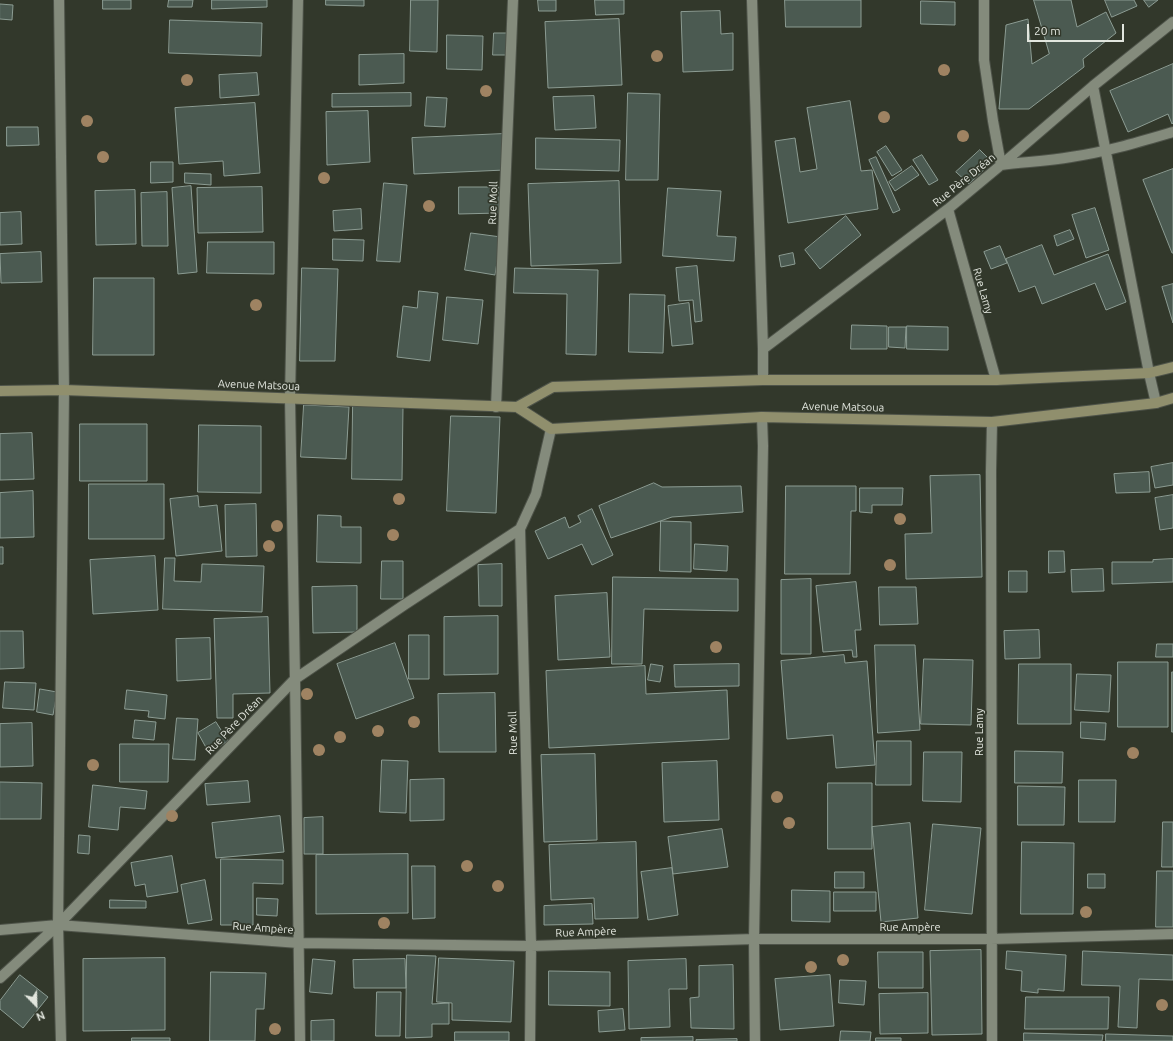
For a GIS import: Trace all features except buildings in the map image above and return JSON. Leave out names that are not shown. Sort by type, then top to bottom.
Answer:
[{"type":"street","points":[[60,0],[64,390],[58,926],[61,1041]]},
{"type":"street","points":[[298,0],[290,398],[300,1041]]},
{"type":"street","name":"Rue Moll","points":[[496,407],[513,0]]},
{"type":"street","points":[[752,0],[763,380]]},
{"type":"street","points":[[984,0],[984,60],[1001,166],[1024,162],[1071,158],[1105,151],[1173,132]]},
{"type":"street","name":"Rue Père Dréan","points":[[763,348],[948,209],[1001,166],[1093,86],[1173,22]]},
{"type":"street","points":[[1093,86],[1156,403]]},
{"type":"street","name":"Rue Lamy","points":[[948,209],[996,380]]},
{"type":"street","name":"Avenue Matsoua","points":[[0,391],[64,390],[517,407],[553,387],[763,380],[996,380],[1149,373],[1173,367]]},
{"type":"street","name":"Avenue Matsoua","points":[[551,429],[762,417],[992,422],[1156,403],[1173,398]]},
{"type":"street","points":[[517,407],[551,429]]},
{"type":"street","points":[[755,1041],[754,939],[763,446],[762,417]]},
{"type":"street","name":"Rue Lamy","points":[[992,422],[992,1041]]},
{"type":"street","name":"Rue Moll","points":[[530,1041],[531,946],[520,529],[536,494],[551,429]]},
{"type":"street","name":"Rue Père Dréan","points":[[0,978],[58,926],[295,679],[520,529]]},
{"type":"street","name":"Rue Ampère","points":[[0,930],[58,926],[299,943],[531,946],[754,939],[991,939],[1173,934]]}]
